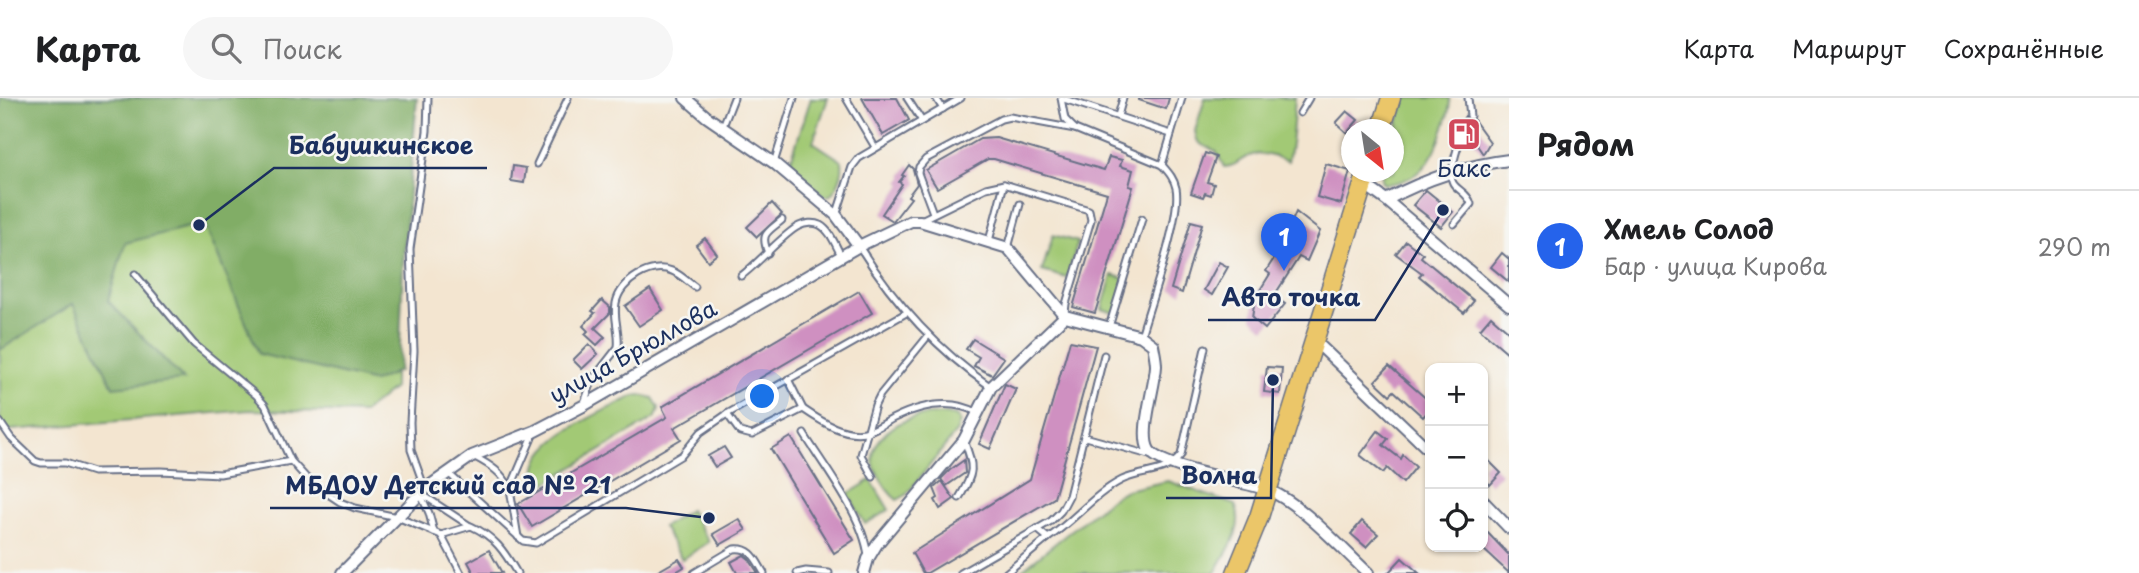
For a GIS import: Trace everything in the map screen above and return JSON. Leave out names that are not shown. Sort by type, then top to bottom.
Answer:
[{"type":"main road","points":[[1384,119],[1391,98]]},
{"type":"main road","points":[[1236,573],[1268,489],[1364,182]]},
{"type":"street","points":[[685,98],[707,117],[774,163],[836,215],[859,246]]},
{"type":"street","points":[[1386,200],[1413,186],[1450,173],[1484,163],[1509,160]]},
{"type":"street","points":[[1369,182],[1386,200],[1509,305]]},
{"type":"street","name":"улица Брюллова","points":[[342,573],[423,491],[472,456],[535,430],[583,406],[859,246],[911,221],[920,221]]},
{"type":"street","points":[[920,221],[1008,248],[1065,316],[1141,336],[1153,345],[1156,364],[1146,436],[1148,449],[1156,457],[1175,464],[1268,489],[1297,509],[1368,573]]},
{"type":"street","points":[[864,573],[877,544],[964,440],[991,387],[1065,316]]},
{"type":"street","points":[[1314,340],[1425,446]]},
{"type":"street","points":[[1488,506],[1509,528]]},
{"type":"lane","points":[[428,98],[427,131],[410,249],[414,351],[410,422],[411,450],[434,532]]},
{"type":"lane","points":[[537,164],[568,98]]},
{"type":"lane","points":[[723,126],[734,98]]},
{"type":"lane","points":[[774,163],[794,98]]},
{"type":"lane","points":[[846,98],[875,147]]},
{"type":"lane","points":[[907,98],[922,121]]},
{"type":"lane","points":[[936,98],[943,109]]},
{"type":"lane","points":[[836,215],[852,167],[859,158],[961,98]]},
{"type":"lane","points":[[1075,129],[1065,119],[1061,98],[1171,134]]},
{"type":"lane","points":[[1118,116],[1123,98]]},
{"type":"lane","points":[[1162,165],[1182,98]]},
{"type":"lane","points":[[1300,113],[1309,98]]},
{"type":"lane","points":[[1468,98],[1470,116]]},
{"type":"lane","points":[[933,214],[918,173],[919,167],[926,159],[1001,119],[1010,117],[1075,129],[1162,165],[1176,184],[1177,206],[1141,336]]},
{"type":"lane","points":[[1454,223],[1471,204],[1470,198],[1452,181],[1450,173],[1464,127]]},
{"type":"lane","points":[[989,241],[1004,184]]},
{"type":"lane","points":[[920,221],[986,188],[1004,184],[1089,211],[1091,219],[1066,304],[1065,316]]},
{"type":"lane","points":[[1008,248],[1020,204]]},
{"type":"lane","points":[[1109,329],[1142,219]]},
{"type":"lane","points":[[768,253],[763,240],[765,235],[782,220]]},
{"type":"lane","points":[[741,276],[797,227],[812,223],[820,225],[828,232],[842,257]]},
{"type":"lane","points":[[859,246],[880,280],[906,313],[928,336],[974,376],[991,387]]},
{"type":"lane","points":[[583,406],[593,379],[618,347],[616,300],[624,286],[645,272],[659,269],[672,270],[695,287]]},
{"type":"lane","points":[[135,274],[194,344],[265,405],[291,461],[310,482],[340,502],[397,517],[441,535],[461,573]]},
{"type":"lane","points":[[447,472],[518,537],[530,544],[536,542],[682,455],[701,432],[727,414],[906,313]]},
{"type":"lane","points":[[873,477],[862,456],[875,405],[886,387],[928,336]]},
{"type":"lane","points":[[1006,573],[1105,490],[1139,474],[1167,469],[1175,464],[1181,456],[1205,348]]},
{"type":"lane","points":[[961,573],[1051,521],[1061,511],[1069,496],[1104,355]]},
{"type":"lane","points":[[788,379],[803,409],[830,426],[846,430],[869,431],[916,409],[943,404],[964,406],[978,413]]},
{"type":"lane","points":[[727,414],[740,432],[752,435],[803,409]]},
{"type":"lane","points":[[0,422],[11,438],[35,461],[65,463],[93,472],[220,474],[291,461]]},
{"type":"lane","points":[[510,489],[535,430]]},
{"type":"lane","points":[[804,434],[858,522],[866,540],[868,559]]},
{"type":"lane","points":[[1085,437],[1156,457]]},
{"type":"lane","points":[[958,498],[969,482],[972,469],[964,440]]},
{"type":"lane","points":[[472,456],[499,472],[510,489],[518,537]]},
{"type":"lane","points":[[423,491],[498,542],[517,573]]},
{"type":"lane","points":[[441,535],[471,526]]},
{"type":"lane","points":[[1037,529],[1048,538]]},
{"type":"lane","points":[[694,573],[734,549],[741,548],[752,554],[764,573]]},
{"type":"lane","points":[[797,573],[829,573]]},
{"type":"green space","points":[[0,98],[394,266],[394,388],[363,413],[250,410],[0,431]]},
{"type":"green space","points":[[0,98],[417,98],[403,266],[399,371],[374,382],[259,354],[204,223],[125,243],[108,301],[184,380],[113,387],[73,304],[0,350]]},
{"type":"green space","points":[[811,98],[828,98],[813,142],[842,161],[840,180],[829,196],[824,196],[793,169],[790,163]]},
{"type":"green space","points":[[1205,98],[1295,98],[1288,161],[1259,154],[1224,167],[1216,151],[1197,140],[1195,131]]},
{"type":"green space","points":[[1405,98],[1450,98],[1448,114],[1435,151],[1423,168],[1404,180],[1404,119],[1399,119]]},
{"type":"green space","points":[[1053,235],[1078,242],[1067,278],[1042,271]]},
{"type":"green space","points":[[1112,275],[1129,280],[1118,314],[1102,309]]},
{"type":"green space","points":[[640,395],[653,398],[659,408],[656,417],[543,485],[538,485],[535,470],[541,455],[552,442],[586,420]]},
{"type":"green space","points":[[921,416],[956,416],[960,421],[957,431],[906,495],[897,500],[877,473],[873,454],[876,446],[887,432],[904,421]]},
{"type":"green space","points":[[871,480],[889,510],[865,524],[848,494]]},
{"type":"green space","points":[[1168,481],[1235,505],[1238,514],[1236,531],[1215,573],[1018,573],[1112,498],[1126,490]]},
{"type":"green space","points":[[690,510],[709,542],[682,559],[663,527]]},
{"type":"building","points":[[862,98],[897,98],[909,120],[883,135]]},
{"type":"building","points":[[1139,98],[1169,98],[1166,109]]},
{"type":"building","points":[[1347,111],[1357,119],[1341,119],[1341,128],[1336,123]]},
{"type":"building","points":[[1465,116],[1467,120],[1474,120],[1490,142],[1483,154],[1468,132],[1468,124],[1461,122]]},
{"type":"building","points":[[996,138],[1104,170],[1109,157],[1122,160],[1120,166],[1133,170],[1129,186],[1133,187],[1095,313],[1073,307],[1107,193],[994,159],[988,159],[937,188],[926,170],[980,139]]},
{"type":"building","points":[[1205,153],[1216,157],[1207,182],[1214,184],[1211,195],[1205,193],[1203,197],[1191,193]]},
{"type":"building","points":[[1326,164],[1341,168],[1341,182],[1347,182],[1341,204],[1317,197]]},
{"type":"building","points":[[909,165],[913,169],[917,184],[908,196],[911,198],[893,221],[882,214],[902,184],[899,182]]},
{"type":"building","points":[[513,166],[526,168],[524,183],[511,181]]},
{"type":"building","points":[[1426,190],[1453,212],[1441,227],[1413,205]]},
{"type":"building","points":[[772,203],[782,214],[757,237],[747,227]]},
{"type":"building","points":[[1296,212],[1320,231],[1307,261],[1299,257],[1274,296],[1285,304],[1265,329],[1252,318],[1255,298],[1270,274],[1266,271],[1280,249]]},
{"type":"building","points":[[1191,221],[1202,224],[1182,293],[1171,289]]},
{"type":"building","points":[[705,238],[717,254],[708,261],[696,245]]},
{"type":"building","points":[[1406,241],[1474,301],[1464,313],[1419,276],[1422,273],[1396,254]]},
{"type":"building","points":[[1502,253],[1509,259],[1509,282],[1491,267]]},
{"type":"building","points":[[1219,262],[1228,267],[1212,295],[1204,290]]},
{"type":"building","points":[[650,289],[663,310],[639,326],[625,306]]},
{"type":"building","points":[[859,291],[872,313],[674,428],[681,439],[532,527],[518,504],[667,417],[662,407]]},
{"type":"building","points":[[602,300],[610,307],[610,313],[595,328],[605,337],[597,345],[585,334],[588,331],[583,326]]},
{"type":"building","points":[[1491,316],[1509,332],[1509,354],[1480,329]]},
{"type":"building","points":[[973,339],[1004,358],[992,375],[974,366],[979,357],[966,349]]},
{"type":"building","points":[[1070,341],[1096,346],[1054,498],[923,573],[912,553],[1030,479]]},
{"type":"building","points":[[589,344],[598,354],[582,369],[573,360]]},
{"type":"building","points":[[1389,366],[1425,398],[1425,415],[1423,417],[1394,391],[1390,395],[1375,381]]},
{"type":"building","points":[[1267,367],[1282,368],[1280,394],[1264,392]]},
{"type":"building","points":[[1005,384],[1016,389],[990,449],[979,444]]},
{"type":"building","points":[[1378,431],[1388,439],[1383,445],[1401,459],[1403,455],[1416,467],[1403,483],[1387,468],[1383,473],[1360,455]]},
{"type":"building","points":[[791,437],[854,540],[834,553],[771,449]]},
{"type":"building","points":[[724,447],[731,458],[715,467],[708,456]]},
{"type":"building","points":[[964,460],[965,473],[946,486],[941,479]]},
{"type":"building","points":[[1488,460],[1501,473],[1490,485],[1488,483]]},
{"type":"building","points":[[942,481],[954,499],[940,509],[935,500],[938,498],[934,488]]},
{"type":"building","points":[[739,519],[746,530],[720,545],[713,534]]},
{"type":"building","points":[[1362,521],[1378,534],[1366,547],[1351,534]]},
{"type":"building","points":[[1488,533],[1509,555],[1509,573],[1486,552]]},
{"type":"building","points":[[489,550],[502,573],[474,573],[468,562]]},
{"type":"building","points":[[744,555],[758,573],[737,573],[731,562]]},
{"type":"building","points":[[1402,558],[1419,573],[1388,573]]},
{"type":"building","points":[[679,559],[684,567],[674,573],[655,573]]},
{"type":"place","name":"Бакс","points":[[1464,134]]},
{"type":"place","name":"Авто точка","points":[[1443,210]]},
{"type":"place","name":"Бабушкинское","points":[[199,225]]},
{"type":"place","name":"Хмель Солод","points":[[1284,271]]},
{"type":"place","name":"Волна","points":[[1273,380]]},
{"type":"place","name":"МБДОУ Детский сад № 21","points":[[709,518]]}]
